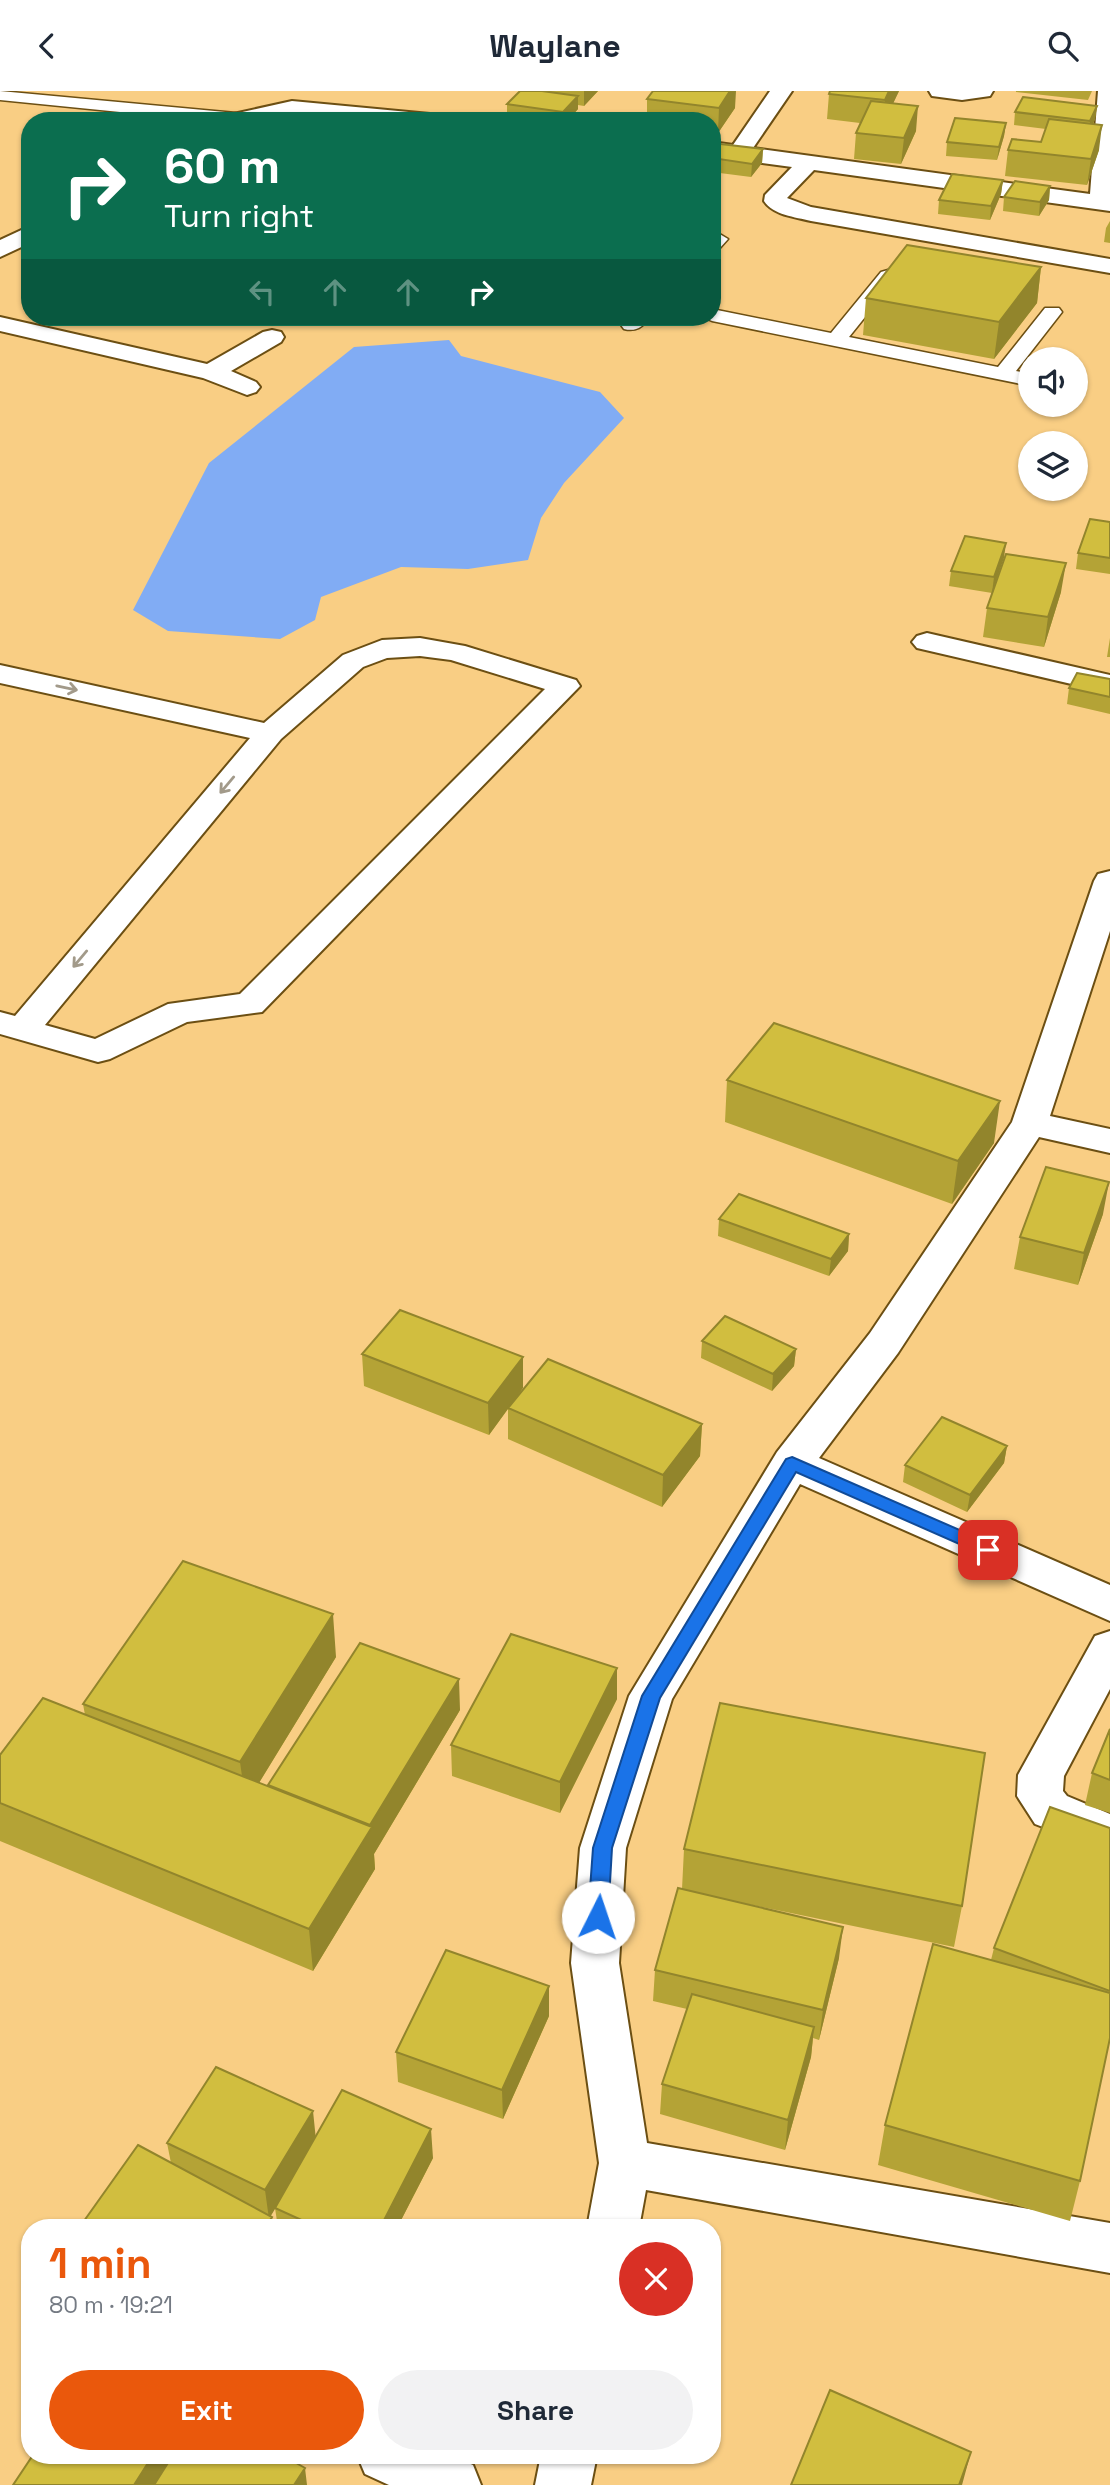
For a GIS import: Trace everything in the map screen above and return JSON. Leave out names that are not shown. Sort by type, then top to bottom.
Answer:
[{"type":"street","points":[[292,107],[313,91]]},
{"type":"street","points":[[740,152],[781,91]]},
{"type":"street","points":[[940,91],[982,91]]},
{"type":"street","points":[[721,150],[1106,203],[1109,91]]},
{"type":"street","points":[[270,112],[292,107],[341,112]]},
{"type":"street","points":[[810,161],[776,195],[775,201],[787,208],[811,214],[1110,266]]},
{"type":"street","points":[[0,324],[211,372],[247,387]]},
{"type":"street","points":[[211,372],[272,337]]},
{"type":"street","points":[[928,642],[1110,684]]},
{"type":"street","points":[[420,647],[455,652],[565,686],[250,1004],[180,1012],[98,1051],[11,1026],[270,733],[353,661],[382,649],[420,647]]},
{"type":"street","points":[[0,674],[270,733]]},
{"type":"street","points":[[614,2219],[625,2163],[594,1963],[603,1848],[651,1696],[792,1463],[884,1343],[1030,1123],[1110,881]]},
{"type":"street","points":[[1030,1123],[1110,1142]]},
{"type":"street","points":[[792,1463],[1110,1604]]},
{"type":"street","points":[[1110,1648],[1041,1775],[1040,1796],[1051,1810],[1110,1834]]},
{"type":"street","points":[[625,2163],[1110,2248]]},
{"type":"street","points":[[405,2464],[453,2485]]},
{"type":"street","points":[[563,2485],[567,2464]]},
{"type":"lane","points":[[0,95],[159,112]]},
{"type":"lane","points":[[835,341],[888,276]]},
{"type":"lane","points":[[1003,374],[1052,312]]},
{"type":"lane","points":[[721,318],[1018,377]]},
{"type":"water","points":[[449,340],[461,356],[600,392],[624,418],[564,483],[541,518],[528,560],[468,569],[401,567],[321,597],[315,620],[280,639],[168,631],[133,610],[209,463],[354,347]]},
{"type":"building","points":[[520,91],[578,96],[563,112],[507,104]]},
{"type":"building","points":[[653,91],[730,91],[719,108],[647,99]]},
{"type":"building","points":[[830,91],[889,91],[885,100],[829,94]]},
{"type":"building","points":[[1023,97],[1097,106],[1090,121],[1015,112]]},
{"type":"building","points":[[871,101],[918,106],[904,138],[856,133]]},
{"type":"building","points":[[955,118],[1006,123],[999,147],[947,142]]},
{"type":"building","points":[[1049,119],[1102,125],[1091,159],[1008,150],[1012,139],[1041,142]]},
{"type":"building","points":[[721,144],[763,149],[752,164],[721,159]]},
{"type":"building","points":[[952,174],[1003,180],[991,206],[939,200]]},
{"type":"building","points":[[1015,181],[1050,186],[1040,202],[1004,197]]},
{"type":"building","points":[[907,245],[1041,267],[999,322],[866,298]]},
{"type":"building","points":[[1090,519],[1110,522],[1110,558],[1078,553]]},
{"type":"building","points":[[965,536],[1006,543],[994,577],[951,571]]},
{"type":"building","points":[[1006,554],[1066,563],[1048,617],[987,608]]},
{"type":"building","points":[[1077,673],[1110,679],[1110,697],[1069,688]]},
{"type":"building","points":[[774,1023],[1000,1101],[958,1161],[727,1080]]},
{"type":"building","points":[[1046,1167],[1109,1182],[1084,1253],[1020,1237]]},
{"type":"building","points":[[739,1194],[849,1234],[831,1259],[719,1219]]},
{"type":"building","points":[[400,1310],[523,1357],[488,1403],[362,1354]]},
{"type":"building","points":[[725,1316],[796,1349],[773,1374],[702,1341]]},
{"type":"building","points":[[548,1359],[702,1424],[663,1475],[508,1408]]},
{"type":"building","points":[[942,1417],[1007,1446],[970,1495],[905,1465]]},
{"type":"building","points":[[183,1561],[333,1614],[240,1762],[83,1704]]},
{"type":"building","points":[[511,1634],[617,1668],[560,1782],[451,1745]]},
{"type":"building","points":[[360,1643],[459,1679],[370,1825],[268,1785]]},
{"type":"building","points":[[43,1698],[372,1827],[309,1929],[0,1803],[0,1755]]},
{"type":"building","points":[[720,1703],[985,1753],[962,1906],[684,1849]]},
{"type":"building","points":[[1110,1729],[1110,1780],[1092,1773]]},
{"type":"building","points":[[1050,1807],[1110,1828],[1110,1991],[994,1948]]},
{"type":"building","points":[[678,1888],[843,1927],[823,2010],[655,1970]]},
{"type":"building","points":[[933,1944],[1110,1993],[1110,2038],[1080,2181],[885,2125]]},
{"type":"building","points":[[446,1950],[549,1986],[502,2090],[396,2052]]},
{"type":"building","points":[[692,1994],[814,2027],[788,2120],[662,2084]]},
{"type":"building","points":[[216,2067],[313,2111],[265,2190],[167,2143]]},
{"type":"building","points":[[342,2090],[431,2129],[385,2219],[299,2219],[275,2208]]},
{"type":"building","points":[[138,2145],[272,2217],[271,2219],[85,2219]]},
{"type":"building","points":[[830,2390],[971,2452],[959,2485],[791,2485]]},
{"type":"building","points":[[27,2464],[147,2464],[134,2485],[13,2485]]},
{"type":"building","points":[[167,2464],[298,2464],[305,2468],[294,2485],[154,2485]]},
{"type":"route","points":[[598,1917],[603,1848],[651,1696],[792,1463],[988,1550]]}]
